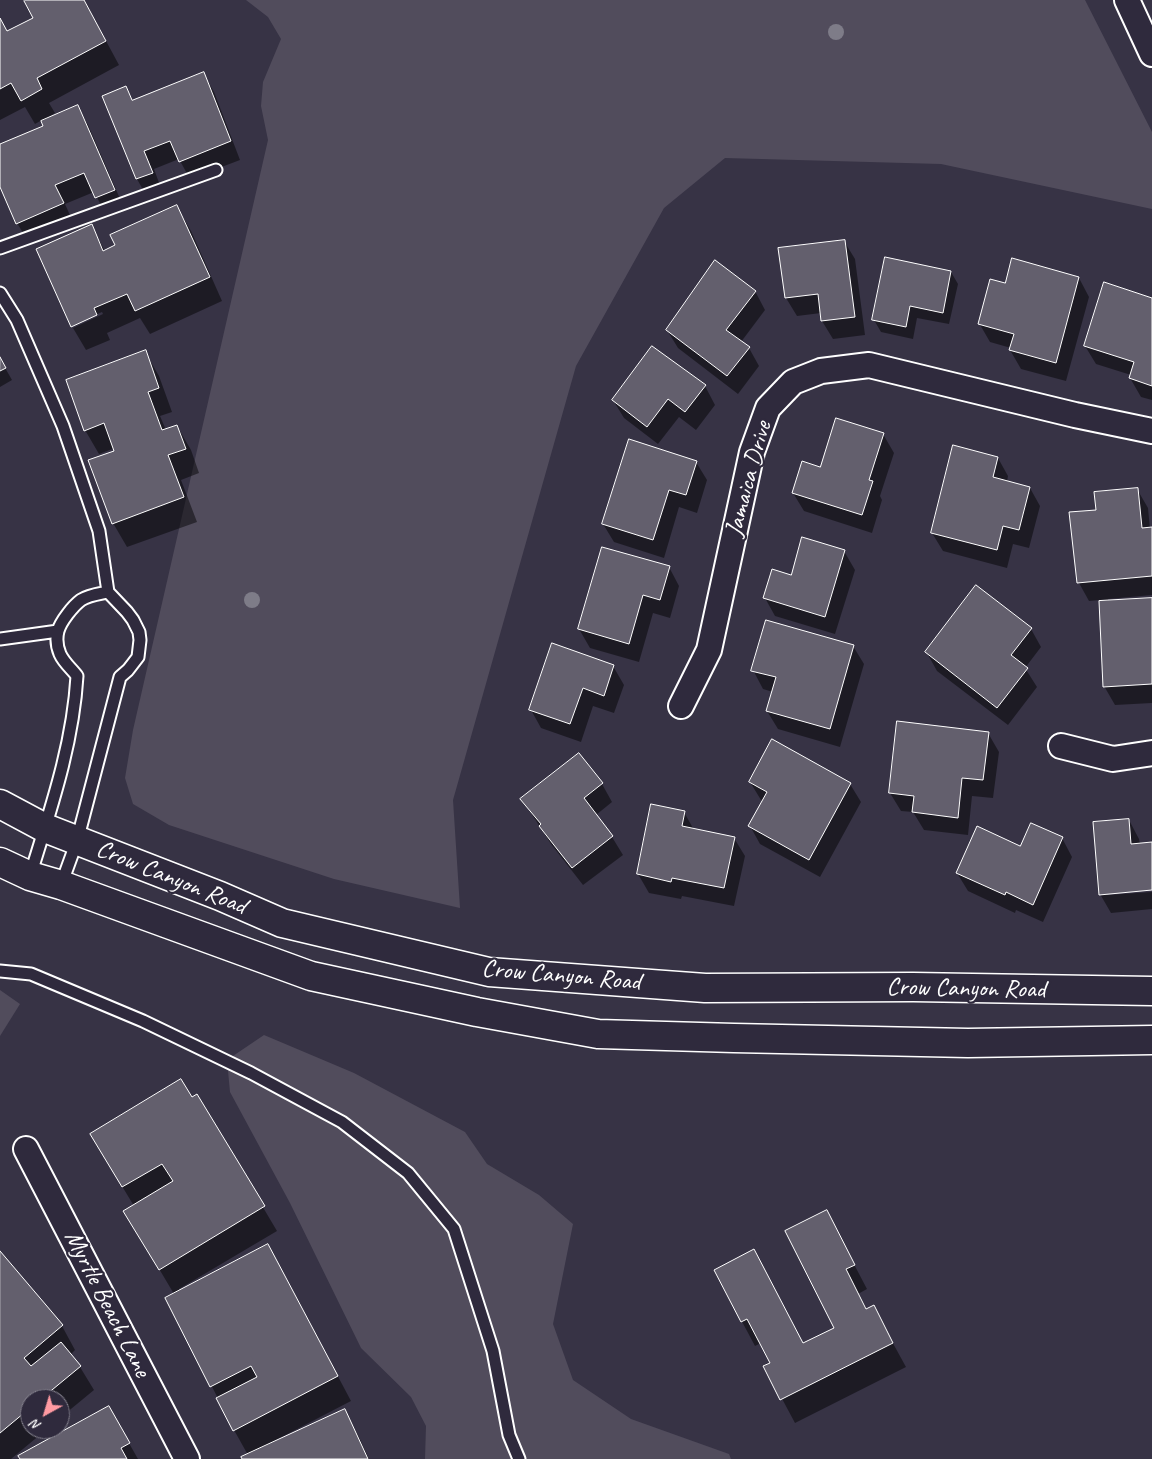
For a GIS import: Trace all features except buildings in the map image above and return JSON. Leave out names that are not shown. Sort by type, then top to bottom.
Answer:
[{"type":"main road","name":"Crow Canyon Road","points":[[0,804],[45,828],[220,896],[282,923],[488,972],[706,988],[914,987],[1152,991]]},
{"type":"main road","name":"Crow Canyon Road","points":[[0,862],[30,876],[61,885],[311,976],[477,1012],[598,1034],[968,1043],[1152,1040]]},
{"type":"street","points":[[1127,0],[1147,29],[1152,54]]},
{"type":"street","name":"Jamaica Drive","points":[[680,706],[709,650],[752,452],[768,408],[793,382],[821,371],[868,365],[1075,415],[1152,431]]},
{"type":"street","points":[[1061,746],[1113,759],[1152,753]]},
{"type":"street","name":"Myrtle Beach Lane","points":[[26,1149],[187,1459]]},
{"type":"lane","points":[[0,248],[216,170]]},
{"type":"lane","points":[[0,294],[17,320],[62,426],[99,531],[108,592],[127,612],[136,625],[140,640],[138,657],[120,677],[77,841],[61,885]]},
{"type":"lane","points":[[30,876],[62,769],[74,713],[77,676],[60,654],[57,643],[58,631],[70,610],[81,600],[92,595],[108,592]]},
{"type":"lane","points":[[0,640],[58,631]]},
{"type":"lane","points":[[0,971],[31,974],[143,1021],[251,1073],[342,1122],[408,1173],[454,1229],[493,1351],[509,1435],[519,1459]]},
{"type":"shaded area","points":[[246,0],[1085,0],[1152,132],[1152,209],[941,164],[725,158],[664,208],[576,366],[453,800],[460,908],[334,879],[169,825],[133,804],[125,778],[133,730],[268,140],[261,106],[263,82],[281,39],[268,17]]},
{"type":"shaded area","points":[[0,990],[20,1004],[0,1036]]},
{"type":"shaded area","points":[[264,1035],[354,1073],[465,1132],[487,1164],[539,1195],[573,1224],[553,1324],[573,1380],[631,1419],[729,1454],[731,1459],[425,1459],[426,1426],[411,1397],[361,1348],[290,1203],[230,1092],[227,1060]]}]
